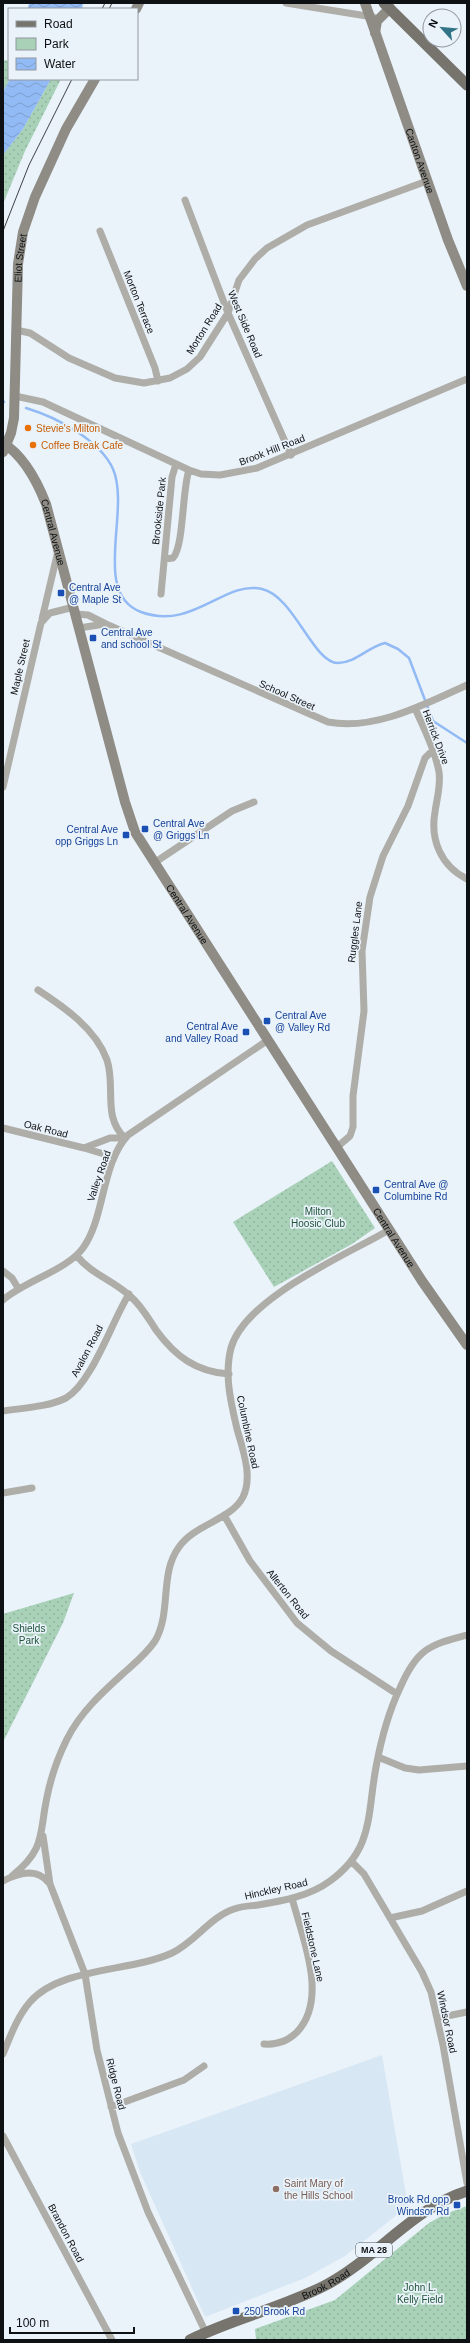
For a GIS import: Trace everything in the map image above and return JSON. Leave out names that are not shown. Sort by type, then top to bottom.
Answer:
[{"type":"main road","points":[[387,5],[467,85]]},
{"type":"main road","name":"Brook Road","points":[[190,2340],[280,2306],[326,2285],[425,2210],[444,2199],[467,2191]]},
{"type":"street","points":[[286,3],[379,18],[387,5]]},
{"type":"street","name":"Canton Avenue","points":[[365,3],[450,246],[467,286]]},
{"type":"street","name":"Canton Avenue","points":[[376,35],[374,28],[379,18]]},
{"type":"street","name":"Eliot Street","points":[[4,446],[13,424],[19,256],[25,224],[66,129],[94,80]]},
{"type":"street","name":"Morton Road","points":[[16,330],[30,333],[69,358],[106,375],[137,383],[158,381],[176,376],[196,361],[228,313],[239,280],[255,259],[273,244],[307,225],[427,181]]},
{"type":"street","name":"West Side Road","points":[[185,200],[228,313],[291,455]]},
{"type":"street","name":"Morton Terrace","points":[[100,231],[155,368],[158,381]]},
{"type":"street","name":"Brook Hill Road","points":[[15,396],[43,402],[189,470],[207,475],[233,474],[261,467],[467,379]]},
{"type":"street","name":"Central Avenue","points":[[4,446],[20,458],[41,491],[80,628],[131,822],[154,864],[389,1230],[439,1307],[467,1344]]},
{"type":"street","name":"Brookside Park","points":[[161,594],[172,477],[176,464]]},
{"type":"street","name":"Brookside Park","points":[[165,560],[173,558],[178,549],[184,490],[189,470]]},
{"type":"street","name":"Maple Street","points":[[3,787],[58,549]]},
{"type":"street","points":[[41,623],[50,613],[75,611]]},
{"type":"street","name":"School Street","points":[[75,611],[88,615],[328,722],[358,723],[417,707],[467,685]]},
{"type":"street","points":[[80,628],[96,624],[106,624]]},
{"type":"street","name":"Herrick Drive","points":[[417,707],[440,778],[434,822],[436,841],[440,854],[448,864],[467,879]]},
{"type":"street","name":"Ruggles Lane","points":[[337,1147],[350,1136],[353,1127],[353,1096],[364,1011],[362,951],[370,897],[383,856],[408,806],[425,758],[432,750]]},
{"type":"street","points":[[154,864],[232,811],[254,802]]},
{"type":"street","points":[[38,990],[76,1018],[102,1051],[110,1070],[114,1124],[125,1138]]},
{"type":"street","name":"Valley Road","points":[[3,1300],[18,1288],[77,1256],[90,1235],[114,1158],[125,1138],[268,1040]]},
{"type":"street","name":"Oak Road","points":[[3,1128],[84,1148],[114,1158]]},
{"type":"street","points":[[84,1148],[110,1138],[125,1138]]},
{"type":"street","name":"Columbine Road","points":[[3,1881],[12,1876],[37,1850],[43,1829],[50,1781],[71,1732],[95,1700],[145,1654],[156,1638],[164,1616],[170,1564],[178,1548],[195,1531],[224,1515],[241,1501],[247,1480],[246,1463],[232,1404],[229,1374],[231,1350],[235,1337],[254,1313],[292,1284],[389,1230]]},
{"type":"street","points":[[77,1256],[89,1268],[129,1294],[143,1309],[164,1340],[181,1357],[201,1369],[229,1374]]},
{"type":"street","points":[[3,1271],[12,1278],[18,1288]]},
{"type":"street","name":"Avalon Road","points":[[3,1411],[60,1400],[75,1390],[89,1371],[129,1294]]},
{"type":"street","points":[[3,1494],[32,1488]]},
{"type":"street","name":"Allerton Road","points":[[224,1515],[250,1561],[297,1623],[331,1651],[397,1694]]},
{"type":"street","name":"Hinckley Road","points":[[3,2054],[19,2018],[33,1999],[50,1988],[85,1974],[136,1965],[166,1955],[184,1945],[229,1911],[292,1898],[321,1887],[352,1862],[361,1848],[368,1829],[378,1757],[386,1723],[397,1694],[411,1666],[425,1651],[434,1645],[467,1635]]},
{"type":"street","points":[[378,1757],[405,1768],[419,1770],[467,1766]]},
{"type":"street","name":"Ridge Road","points":[[43,1829],[50,1884],[85,1974],[96,2050],[111,2107],[144,2202],[206,2333]]},
{"type":"street","name":"Windsor Road","points":[[352,1862],[364,1874],[425,1978],[437,2018],[467,2183]]},
{"type":"street","name":"Columbine Road","points":[[12,1876],[27,1872],[39,1874],[50,1884]]},
{"type":"street","points":[[390,1918],[422,1911],[467,1891]]},
{"type":"street","name":"Fieldstone Lane","points":[[264,2044],[275,2045],[291,2038],[304,2024],[312,2006],[313,1995],[310,1973],[292,1898]]},
{"type":"street","points":[[437,2018],[467,2012]]},
{"type":"street","points":[[111,2107],[184,2080],[204,2066]]},
{"type":"street","name":"Brandon Road","points":[[3,2136],[112,2340]]},
{"type":"shaded area","name":"Saint Mary of the Hills School","points":[[382,2055],[408,2206],[345,2256],[305,2278],[205,2317],[140,2172],[131,2144]]},
{"type":"green space","points":[[3,60],[8,61],[8,80],[9,80],[3,92]]},
{"type":"green space","points":[[50,80],[60,80],[25,151],[3,204],[3,155],[23,129]]},
{"type":"green space","name":"Milton Hoosic Club","points":[[332,1161],[375,1228],[352,1244],[274,1287],[233,1222]]},
{"type":"green space","name":"Shields Park","points":[[74,1593],[63,1623],[3,1742],[3,1614]]},
{"type":"green space","name":"John L. Kelly Field","points":[[467,2206],[467,2340],[256,2340],[255,2329],[335,2300],[429,2223],[445,2214]]},
{"type":"water","points":[[29,3],[83,3],[82,8],[28,8]]},
{"type":"water","points":[[9,80],[50,80],[23,129],[3,155],[3,92]]},
{"type":"waterway","points":[[26,408],[50,417],[88,439],[107,458],[113,469],[117,486],[118,506],[115,569],[118,588],[126,602],[141,612],[160,616],[176,615],[192,611],[234,591],[248,588],[262,589],[273,594],[284,604],[294,615],[311,641],[329,660],[338,663],[344,662],[356,658],[385,643],[398,649],[409,658],[433,721],[467,743]]},
{"type":"tram line","points":[[102,8],[105,3]]},
{"type":"tram line","points":[[110,8],[112,3]]},
{"type":"tram line","points":[[3,231],[29,165],[72,80]]},
{"type":"place","name":"Stevie's Milton","points":[[28,428]]},
{"type":"place","name":"Coffee Break Cafe","points":[[33,445]]},
{"type":"place","name":"Central Ave @ Maple St","points":[[61,593]]},
{"type":"place","name":"Central Ave and school St","points":[[93,638]]},
{"type":"place","name":"Central Ave @ Griggs Ln","points":[[145,829]]},
{"type":"place","name":"Central Ave opp Griggs Ln","points":[[126,835]]},
{"type":"place","name":"Central Ave @ Valley Rd","points":[[267,1021]]},
{"type":"place","name":"Central Ave and Valley Road","points":[[246,1032]]},
{"type":"place","name":"Central Ave @ Columbine Rd","points":[[376,1190]]},
{"type":"place","name":"Saint Mary of the Hills School","points":[[276,2189]]},
{"type":"place","name":"Brook Rd opp Windsor Rd","points":[[457,2205]]},
{"type":"place","name":"250 Brook Rd","points":[[236,2311]]}]
